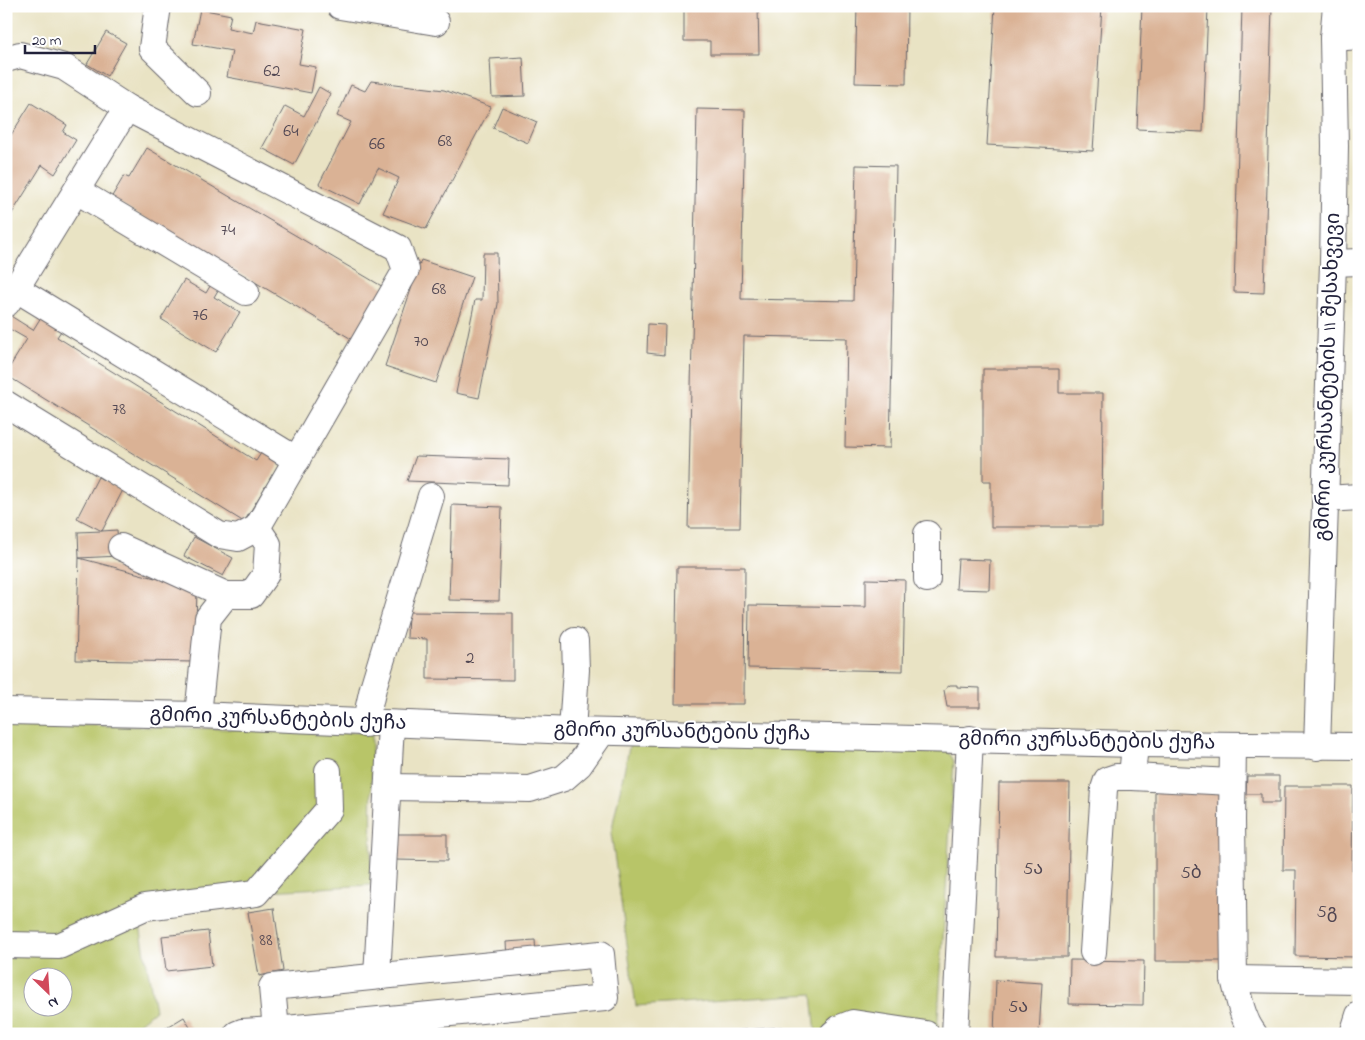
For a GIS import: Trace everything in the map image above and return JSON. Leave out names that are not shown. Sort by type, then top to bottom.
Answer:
[{"type":"street","points":[[158,6],[152,48],[198,93]]},
{"type":"street","points":[[340,6],[436,22]]},
{"type":"street","name":"გმირი კურსანტების II შესახვევი","points":[[1317,747],[1326,499],[1335,146],[1345,24]]},
{"type":"street","points":[[6,60],[20,55],[64,67],[127,108],[398,248],[406,270],[257,528],[238,538],[219,535],[6,404]]},
{"type":"street","points":[[127,108],[11,296],[297,460]]},
{"type":"street","points":[[77,191],[246,292]]},
{"type":"street","points":[[1333,263],[1359,262]]},
{"type":"street","points":[[365,724],[373,688],[431,496]]},
{"type":"street","points":[[1326,499],[1359,497]]},
{"type":"street","points":[[121,547],[226,595],[251,595],[266,574],[268,544],[257,528]]},
{"type":"street","points":[[927,534],[927,579]]},
{"type":"street","points":[[198,715],[208,618],[226,595]]},
{"type":"street","points":[[572,731],[576,670],[575,641]]},
{"type":"street","name":"გმირი კურსანტების ქუჩა","points":[[6,711],[198,715],[365,724],[602,732],[1135,744],[1359,746]]},
{"type":"street","points":[[378,976],[391,725]]},
{"type":"street","points":[[388,787],[530,789],[564,778],[579,765],[602,732]]},
{"type":"street","points":[[955,1034],[970,739]]},
{"type":"street","points":[[1132,777],[1135,744]]},
{"type":"street","points":[[1234,745],[1232,782],[1234,979],[1240,1003],[1249,1027],[1254,1034]]},
{"type":"street","points":[[6,946],[59,946],[145,907],[256,893],[329,809],[328,771]]},
{"type":"street","points":[[1093,952],[1104,789],[1107,780],[1116,777],[1132,777],[1232,782]]},
{"type":"street","points":[[240,1033],[276,1030],[605,998],[600,954],[272,987],[276,1030]]},
{"type":"street","points":[[1234,979],[1359,980]]},
{"type":"street","points":[[1353,1034],[1359,1015]]},
{"type":"street","points":[[833,1034],[840,1028],[853,1023],[926,1034]]},
{"type":"green space","points":[[6,723],[372,733],[371,885],[151,898],[139,920],[155,1010],[126,1034],[6,1034]]},
{"type":"green space","points":[[630,743],[947,749],[954,761],[937,1034],[816,1034],[812,994],[636,1006],[611,833]]},
{"type":"building","points":[[684,6],[758,6],[759,54],[710,54],[710,41],[684,41]]},
{"type":"building","points":[[857,6],[907,6],[906,84],[855,83]]},
{"type":"building","points":[[995,6],[1102,6],[1093,151],[987,145]]},
{"type":"building","points":[[1142,6],[1208,7],[1203,132],[1137,129]]},
{"type":"building","points":[[1242,6],[1272,6],[1264,293],[1234,292]]},
{"type":"building","points":[[200,9],[231,15],[228,28],[253,33],[256,20],[306,29],[299,64],[316,67],[311,93],[227,77],[232,51],[193,44]]},
{"type":"building","points":[[106,32],[126,43],[107,76],[87,64]]},
{"type":"building","points":[[523,57],[525,96],[492,97],[490,59]]},
{"type":"building","points":[[371,81],[444,90],[491,107],[426,229],[383,213],[399,178],[378,168],[360,204],[319,184],[351,122],[337,116],[351,85],[365,91]]},
{"type":"building","points":[[319,87],[331,94],[294,165],[262,148],[285,106],[304,116]]},
{"type":"building","points":[[31,103],[67,125],[63,132],[76,140],[55,174],[42,165],[6,223],[6,143]]},
{"type":"building","points":[[502,107],[537,122],[528,143],[493,128]]},
{"type":"building","points":[[697,109],[745,110],[741,299],[853,301],[856,165],[896,166],[890,448],[845,447],[847,338],[744,336],[740,528],[688,528]]},
{"type":"building","points":[[147,148],[385,288],[360,344],[231,268],[214,297],[240,312],[216,352],[161,319],[184,280],[206,293],[223,264],[111,198],[124,176],[129,178]]},
{"type":"building","points":[[483,253],[497,253],[498,304],[479,398],[456,393],[475,300],[482,300]]},
{"type":"building","points":[[421,260],[472,277],[436,383],[385,366]]},
{"type":"building","points":[[46,309],[67,322],[57,337],[256,461],[266,445],[284,456],[244,522],[6,375],[27,339],[6,327],[6,313],[33,330]]},
{"type":"building","points":[[648,324],[665,325],[664,355],[647,353]]},
{"type":"building","points":[[983,369],[1059,369],[1059,393],[1103,393],[1102,527],[991,527],[991,481],[983,481]]},
{"type":"building","points":[[416,456],[509,459],[508,485],[407,481]]},
{"type":"building","points":[[98,477],[123,490],[102,531],[77,518]]},
{"type":"building","points":[[452,505],[502,507],[499,601],[449,600]]},
{"type":"building","points":[[117,530],[119,556],[79,558],[78,532]]},
{"type":"building","points":[[194,537],[233,558],[223,576],[184,556]]},
{"type":"building","points":[[79,558],[197,589],[195,662],[76,660]]},
{"type":"building","points":[[958,559],[990,560],[989,590],[956,589]]},
{"type":"building","points":[[677,567],[745,567],[744,704],[675,704]]},
{"type":"building","points":[[866,579],[905,580],[903,671],[748,668],[749,605],[866,607]]},
{"type":"building","points":[[408,612],[513,613],[513,680],[427,679],[427,639],[407,638]]},
{"type":"building","points":[[950,685],[980,688],[980,707],[947,707],[944,690]]},
{"type":"building","points":[[1247,776],[1279,776],[1279,803],[1261,803],[1261,794],[1246,794]]},
{"type":"building","points":[[999,783],[1070,783],[1067,957],[996,957]]},
{"type":"building","points":[[1155,786],[1227,787],[1226,961],[1155,961]]},
{"type":"building","points":[[1284,786],[1353,786],[1352,870],[1359,870],[1359,957],[1295,956],[1296,870],[1283,870]]},
{"type":"building","points":[[395,834],[447,834],[447,861],[395,860]]},
{"type":"building","points":[[274,908],[283,971],[259,976],[248,912]]},
{"type":"building","points":[[208,931],[212,966],[166,971],[162,936]]},
{"type":"building","points":[[535,940],[536,955],[507,958],[506,942]]},
{"type":"building","points":[[1070,960],[1144,961],[1143,1005],[1069,1004]]},
{"type":"building","points":[[996,980],[1042,983],[1039,1034],[994,1034]]},
{"type":"building","points":[[184,1017],[192,1031],[189,1034],[156,1034]]},
{"type":"building","points":[[782,1027],[782,1034],[719,1034],[719,1032]]}]
